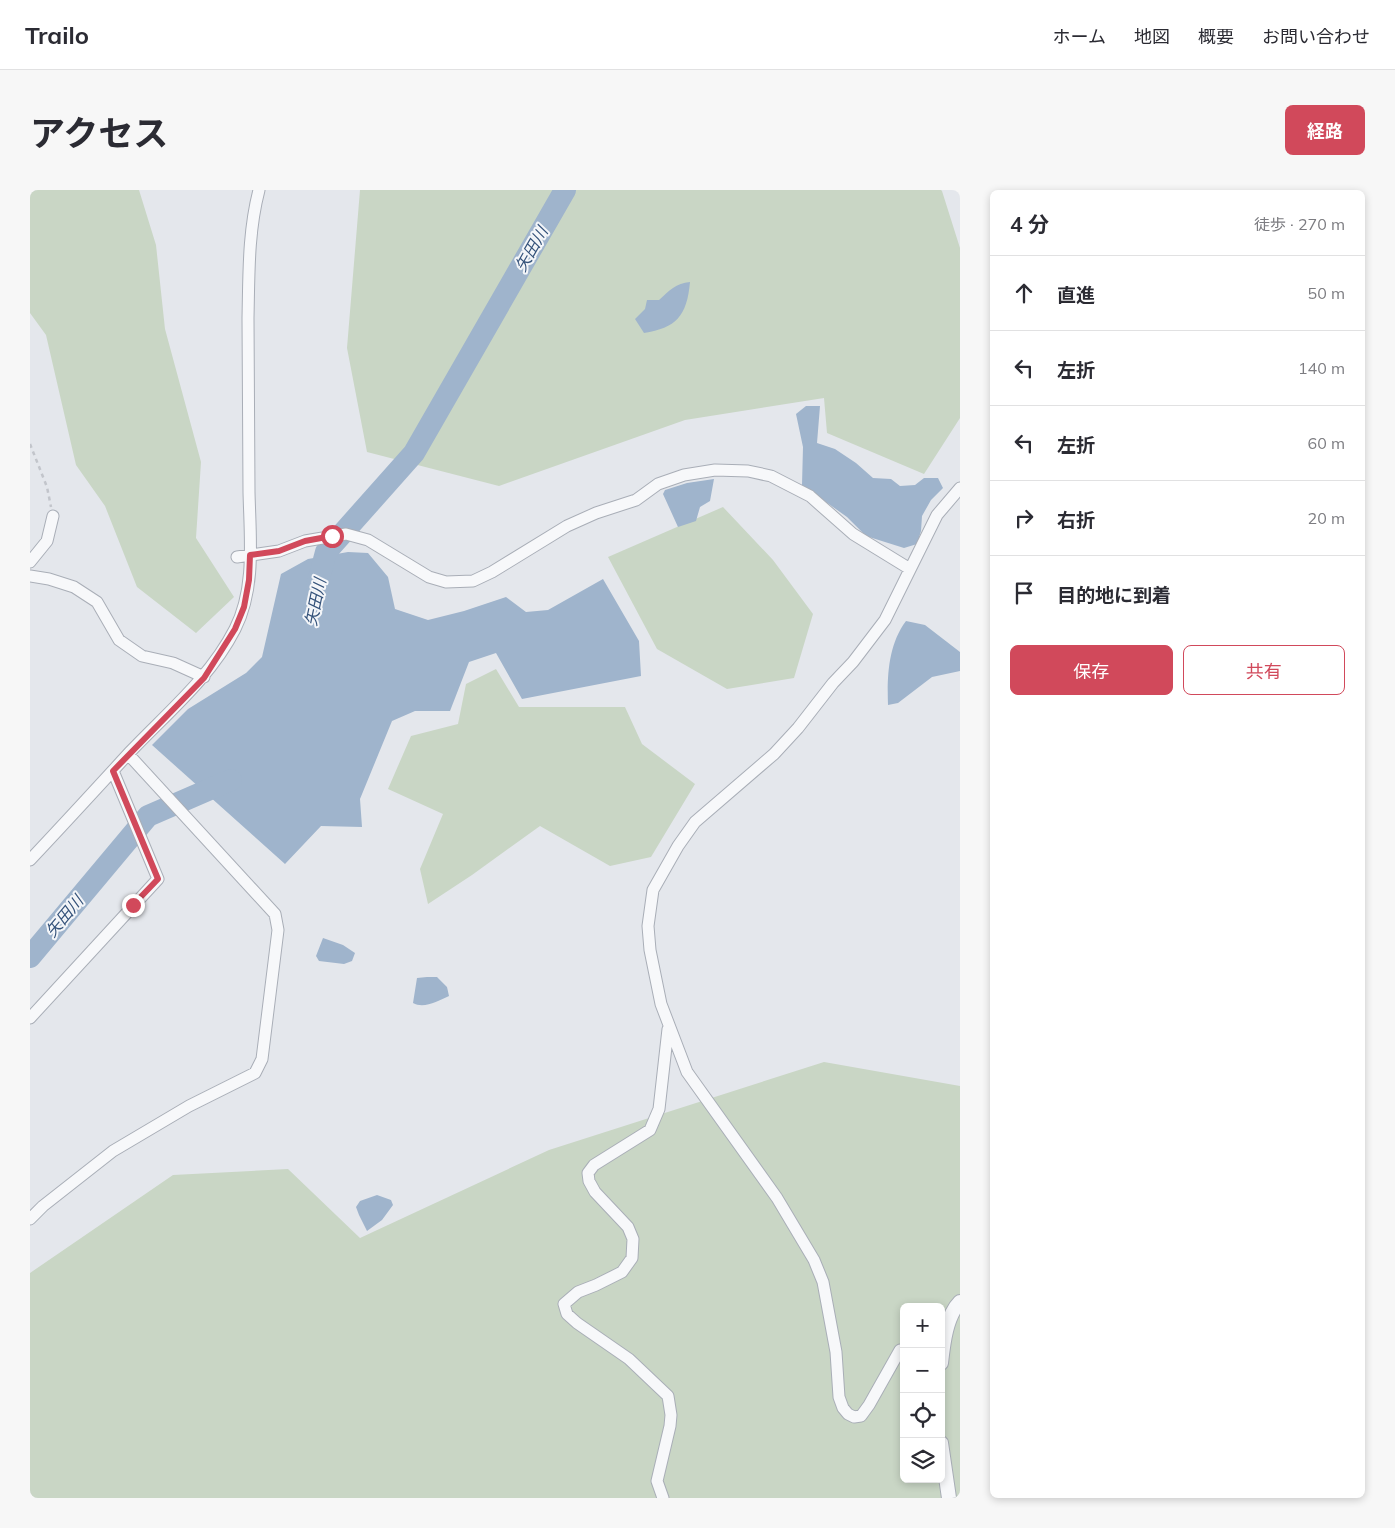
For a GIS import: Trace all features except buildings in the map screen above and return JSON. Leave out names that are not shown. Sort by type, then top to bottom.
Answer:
[{"type":"street","points":[[30,860],[128,754],[204,678],[235,629],[244,607],[249,580],[250,555],[249,269],[252,226],[259,190]]},
{"type":"street","points":[[237,557],[279,551],[305,541],[346,534],[368,540],[429,577],[446,582],[473,581],[492,572],[567,526],[596,513],[636,500],[658,484],[684,475],[715,470],[748,471],[771,476],[810,496],[853,534],[910,569]]},
{"type":"street","points":[[900,1350],[861,1416],[854,1417],[848,1414],[843,1408],[839,1397],[836,1352],[823,1282],[814,1260],[777,1198],[687,1072],[661,1004],[650,950],[648,926],[654,890],[678,846],[695,822],[774,754],[798,728],[833,682],[853,662],[885,620],[937,514],[960,488]]},
{"type":"street","points":[[30,562],[46,541],[53,516]]},
{"type":"street","points":[[30,576],[49,579],[74,587],[97,602],[119,640],[142,656],[173,663],[204,678]]},
{"type":"street","points":[[30,1219],[43,1206],[113,1151],[189,1106],[255,1073],[262,1059],[278,930],[275,914],[128,754]]},
{"type":"street","points":[[30,1018],[158,879],[113,771]]},
{"type":"street","points":[[662,1498],[657,1481],[670,1426],[671,1415],[668,1396],[629,1358],[577,1323],[567,1314],[564,1304],[578,1292],[596,1286],[622,1272],[632,1258],[633,1238],[628,1226],[594,1192],[588,1173],[594,1165],[650,1130],[659,1109],[668,1025]]},
{"type":"street","points":[[943,1348],[948,1323],[960,1302]]},
{"type":"street","points":[[945,1470],[949,1498]]},
{"type":"path","points":[[30,444],[47,487],[53,516]]},
{"type":"green space","points":[[30,190],[139,190],[156,245],[165,329],[201,462],[196,538],[234,597],[196,633],[137,587],[105,506],[76,465],[46,335],[30,313]]},
{"type":"green space","points":[[360,190],[941,190],[960,248],[960,418],[924,474],[827,433],[824,398],[685,420],[499,486],[367,452],[347,348]]},
{"type":"green space","points":[[723,507],[773,560],[813,614],[794,678],[727,689],[657,649],[608,557]]},
{"type":"green space","points":[[496,669],[519,707],[625,707],[642,744],[695,784],[651,857],[610,866],[540,826],[428,904],[420,869],[443,814],[388,789],[411,736],[458,724],[466,684]]},
{"type":"green space","points":[[824,1062],[960,1086],[960,1498],[30,1498],[30,1273],[173,1175],[288,1169],[360,1238],[549,1150]]},
{"type":"water","points":[[690,282],[686,304],[678,318],[664,328],[644,333],[635,319],[645,309],[647,300],[659,300],[677,286]]},
{"type":"water","points":[[806,406],[820,406],[817,443],[835,449],[856,463],[873,478],[891,479],[900,486],[915,485],[924,478],[938,478],[943,488],[931,500],[922,516],[921,531],[917,544],[904,548],[866,536],[847,517],[802,485],[803,447],[796,414]]},
{"type":"water","points":[[714,479],[710,501],[700,507],[696,521],[678,527],[663,494],[665,490],[687,483]]},
{"type":"water","points":[[348,552],[368,553],[388,577],[395,609],[428,620],[464,611],[506,597],[526,612],[548,610],[603,579],[639,641],[641,676],[522,699],[496,653],[469,662],[450,711],[415,711],[392,721],[360,799],[362,827],[321,826],[285,864],[152,745],[188,709],[246,673],[262,657],[281,574],[308,559]]},
{"type":"water","points":[[906,621],[925,625],[960,652],[960,671],[932,677],[898,703],[888,705],[888,683],[892,651],[895,640]]},
{"type":"water","points":[[323,938],[343,945],[355,953],[352,961],[344,964],[319,961],[316,956]]},
{"type":"water","points":[[437,977],[447,987],[449,996],[426,1005],[417,1005],[413,1003],[417,978]]},
{"type":"water","points":[[377,1195],[391,1200],[393,1205],[382,1220],[367,1231],[356,1207],[360,1201]]},
{"type":"waterway","name":"矢田川","points":[[317,586],[326,552],[414,453],[565,190]]},
{"type":"waterway","name":"矢田川","points":[[30,957],[148,816],[231,780]]},
{"type":"route","points":[[133,905],[158,879],[113,771],[204,678],[235,629],[244,607],[249,580],[250,555],[279,551],[305,541],[332,536]]}]
